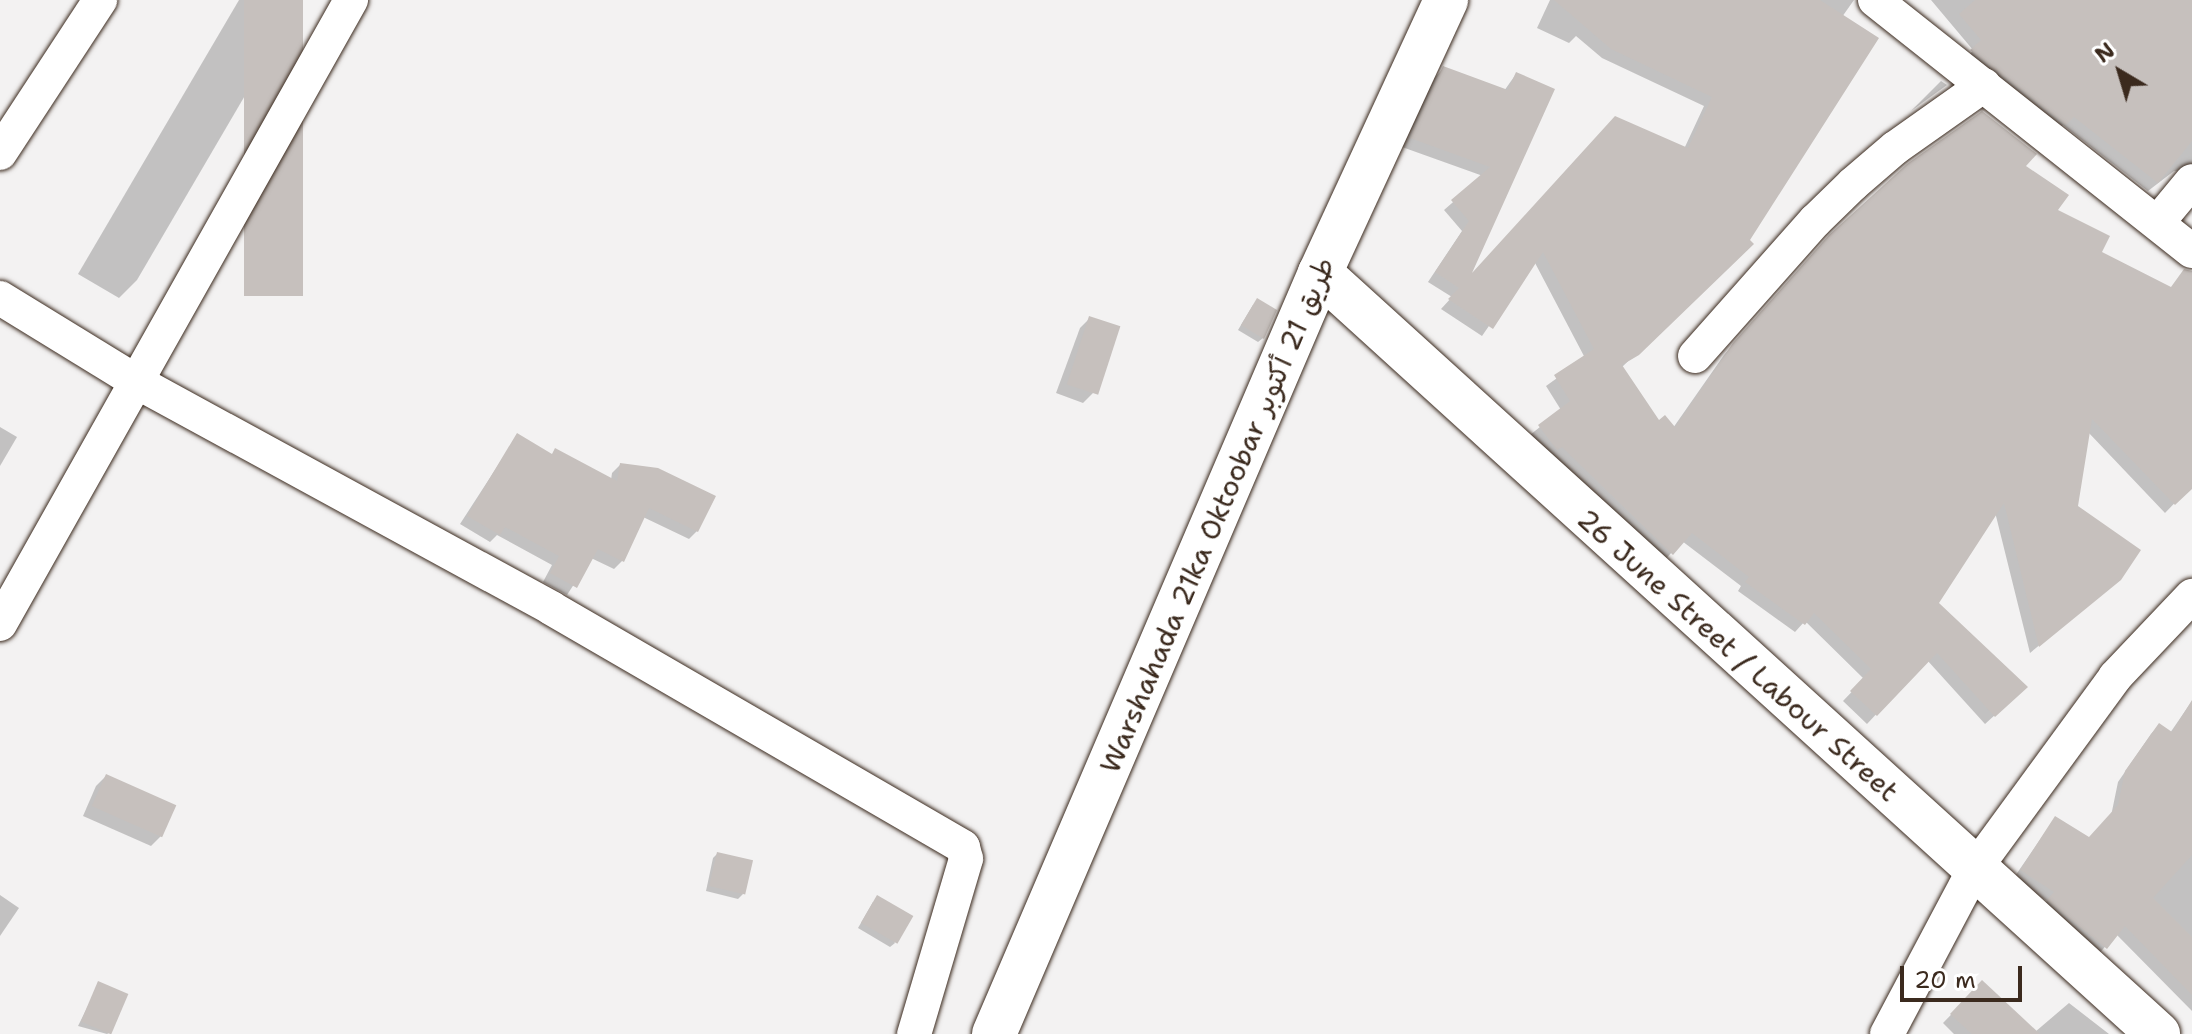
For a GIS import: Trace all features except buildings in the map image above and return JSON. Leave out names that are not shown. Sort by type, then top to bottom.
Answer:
[{"type":"main road","name":"Warshahada 21ka Oktoobar طريق 21 أكتوبر","points":[[994,1034],[1320,273],[1446,0]]},
{"type":"main road","name":"26 June Street / Labour Street","points":[[1320,273],[2158,1034]]},
{"type":"street","points":[[0,153],[100,0]]},
{"type":"street","points":[[0,624],[351,0]]},
{"type":"street","points":[[1875,0],[2192,251]]},
{"type":"street","points":[[1695,356],[1815,221],[1853,184],[1895,148],[1984,85]]},
{"type":"street","points":[[2158,222],[2192,181]]},
{"type":"street","points":[[0,298],[137,382],[551,608],[963,847],[966,859],[914,1034]]},
{"type":"street","points":[[1887,1034],[1974,870],[2115,677],[2192,596]]}]
